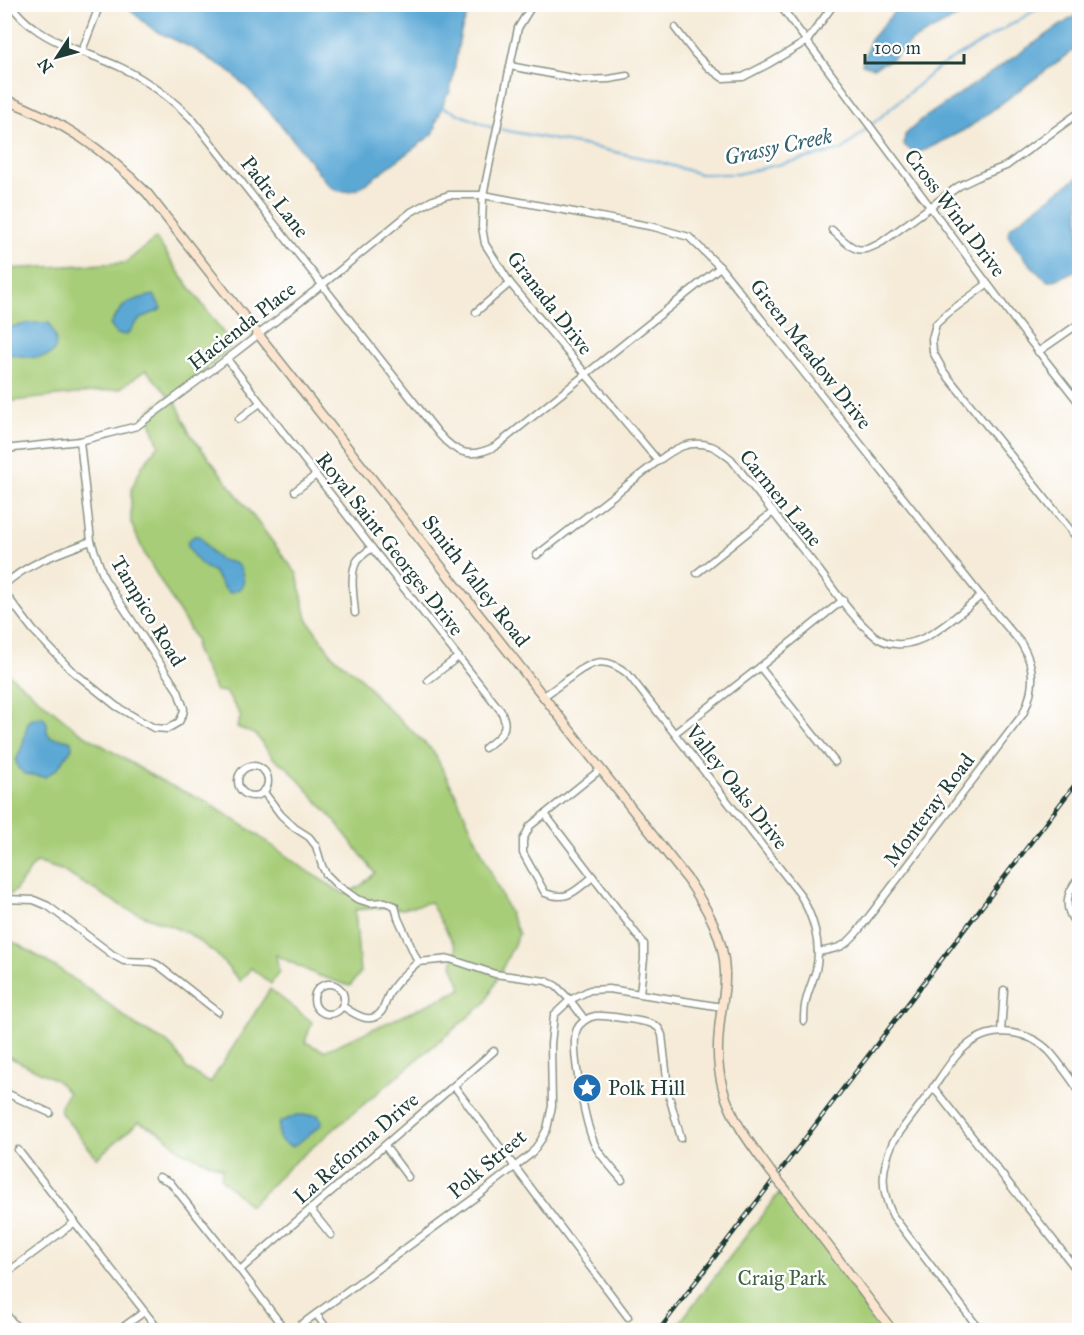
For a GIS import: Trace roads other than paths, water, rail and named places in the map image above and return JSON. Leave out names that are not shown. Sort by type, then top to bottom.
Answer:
[{"type":"main road","name":"Smith Valley Road","points":[[4,99],[55,121],[92,144],[120,166],[147,193],[688,880],[710,916],[718,934],[724,960],[725,982],[718,1043],[723,1088],[734,1116],[742,1132],[771,1172],[892,1330]]},
{"type":"street","name":"Padre Lane","points":[[10,4],[40,32],[124,69],[142,79],[182,109],[447,443],[457,451],[483,452],[496,446],[586,373]]},
{"type":"street","points":[[82,51],[100,4]]},
{"type":"street","name":"Granada Drive","points":[[533,4],[518,28],[483,195],[484,244],[510,284],[657,461]]},
{"type":"street","name":"Cross Wind Drive","points":[[779,4],[1038,352],[1080,404]]},
{"type":"street","points":[[675,27],[695,54],[709,68],[723,78],[743,77],[807,41],[834,4]]},
{"type":"street","points":[[510,66],[582,80],[627,76]]},
{"type":"street","points":[[832,230],[847,244],[862,251],[873,247],[959,186],[1006,166],[1080,112]]},
{"type":"street","name":"Hacienda Place","points":[[4,449],[80,441],[137,426],[322,285],[411,212],[448,195],[483,195]]},
{"type":"street","name":"Green Meadow Drive","points":[[483,195],[654,227],[689,237],[720,267],[981,596],[1021,643],[1029,662]]},
{"type":"street","points":[[586,373],[720,267]]},
{"type":"street","points":[[476,312],[510,284]]},
{"type":"street","points":[[987,284],[936,324],[932,339],[933,352],[944,372],[1080,542]]},
{"type":"street","points":[[1038,352],[1080,323]]},
{"type":"street","name":"Royal Saint Georges Drive","points":[[226,359],[501,711],[506,725],[503,732],[499,738],[485,748]]},
{"type":"street","points":[[239,419],[260,403]]},
{"type":"street","name":"Tampico Road","points":[[4,592],[33,630],[70,669],[117,706],[154,728],[167,729],[178,722],[184,709],[178,691],[104,578],[91,541],[80,441]]},
{"type":"street","name":"Carmen Lane","points":[[537,555],[657,461],[676,448],[696,444],[712,446],[731,459],[843,600],[870,632],[879,639],[896,644],[909,644],[931,635],[981,596]]},
{"type":"street","points":[[295,491],[316,475]]},
{"type":"street","points":[[697,573],[773,512]]},
{"type":"street","points":[[4,585],[14,576],[42,560],[91,541]]},
{"type":"street","points":[[355,614],[353,583],[355,563],[372,548]]},
{"type":"street","points":[[675,734],[843,600]]},
{"type":"street","points":[[428,680],[458,657]]},
{"type":"street","name":"Valley Oaks Drive","points":[[544,696],[590,664],[606,662],[615,664],[628,674],[805,902],[815,928],[818,952],[817,967],[806,1001],[804,1020]]},
{"type":"street","name":"Monteray Road","points":[[818,952],[837,949],[852,939],[1013,728],[1023,714],[1032,693],[1029,662]]},
{"type":"street","points":[[760,667],[835,762]]},
{"type":"street","points":[[250,766],[263,770],[267,778],[263,792],[254,796],[244,793],[238,785],[242,771],[250,766]]},
{"type":"street","points":[[593,877],[567,896],[556,897],[545,893],[523,853],[523,840],[530,826],[601,770]]},
{"type":"street","points":[[263,792],[281,815],[309,837],[316,846],[326,874],[337,885],[357,899],[370,903],[386,902],[394,906],[418,962]]},
{"type":"street","points":[[545,814],[644,944],[640,993]]},
{"type":"street","points":[[1080,877],[1067,897],[1069,914],[1080,928]]},
{"type":"street","points":[[4,899],[30,899],[48,906],[124,961],[151,962],[158,965],[218,1012]]},
{"type":"street","points":[[342,1006],[359,1016],[376,1017],[381,1013],[393,987],[418,962],[450,959],[495,974],[546,981],[556,986],[585,1020]]},
{"type":"street","points":[[327,984],[336,986],[343,993],[342,1006],[336,1012],[328,1014],[323,1012],[315,1002],[316,993],[327,984]]},
{"type":"street","points":[[570,1000],[590,990],[609,989],[722,1007]]},
{"type":"street","points":[[1001,1032],[1004,990]]},
{"type":"street","name":"Polk Street","points":[[294,1330],[531,1154],[547,1129],[552,1106],[551,1044],[554,1015],[570,1000]]},
{"type":"street","points":[[622,1180],[595,1145],[580,1093],[574,1042],[577,1029],[585,1020],[594,1016],[643,1021],[660,1028],[669,1096],[681,1138]]},
{"type":"street","points":[[980,1330],[893,1216],[886,1203],[883,1190],[884,1164],[893,1142],[962,1049],[982,1037],[1001,1032],[1028,1038],[1040,1044],[1049,1051],[1080,1092]]},
{"type":"street","name":"La Reforma Drive","points":[[240,1270],[494,1051]]},
{"type":"street","points":[[454,1086],[628,1317]]},
{"type":"street","points":[[933,1087],[1080,1274]]},
{"type":"street","points":[[4,1092],[50,1113]]},
{"type":"street","points":[[385,1146],[408,1177]]},
{"type":"street","points":[[18,1150],[159,1330]]},
{"type":"street","points":[[159,1177],[170,1182],[285,1330]]},
{"type":"street","points":[[310,1209],[331,1235]]},
{"type":"street","points":[[4,1275],[75,1222]]},
{"type":"street","points":[[4,1312],[19,1330]]},
{"type":"street","points":[[119,1330],[144,1312]]},
{"type":"street","points":[[316,1314],[328,1330]]},
{"type":"water","points":[[316,4],[365,11],[405,5],[471,5],[461,32],[449,94],[435,122],[433,134],[358,189],[351,191],[336,190],[328,184],[269,111],[225,67],[154,30],[127,5]]},
{"type":"water","points":[[901,4],[980,5],[912,41],[890,60],[873,68],[862,64],[871,39]]},
{"type":"water","points":[[1079,13],[1079,46],[968,128],[925,150],[914,153],[904,145],[905,135],[921,120]]},
{"type":"water","points":[[1079,176],[1079,269],[1049,281],[1020,252],[1008,232],[1012,226]]},
{"type":"water","points":[[154,295],[160,310],[141,319],[126,335],[117,334],[110,325],[119,311],[127,303]]},
{"type":"water","points":[[31,323],[49,323],[55,337],[52,353],[46,356],[29,357],[5,353],[5,328]]},
{"type":"water","points":[[194,536],[200,536],[218,558],[238,566],[243,580],[239,589],[230,593],[223,587],[213,571],[197,560],[187,542]]},
{"type":"water","points":[[43,717],[50,737],[71,741],[72,748],[57,769],[45,777],[25,774],[18,768],[16,760],[22,747],[28,722]]},
{"type":"water","points":[[297,1115],[318,1115],[322,1121],[320,1126],[293,1147],[281,1141],[278,1132],[280,1122]]},
{"type":"waterway","name":"Grassy Creek","points":[[442,107],[490,127],[656,161],[700,174],[737,174],[842,150],[939,67],[1046,4]]},
{"type":"railway","points":[[659,1330],[1080,778]]},
{"type":"place","name":"Polk Hill","points":[[587,1088]]},
{"type":"park label","name":"Craig Park","points":[[782,1278]]}]
